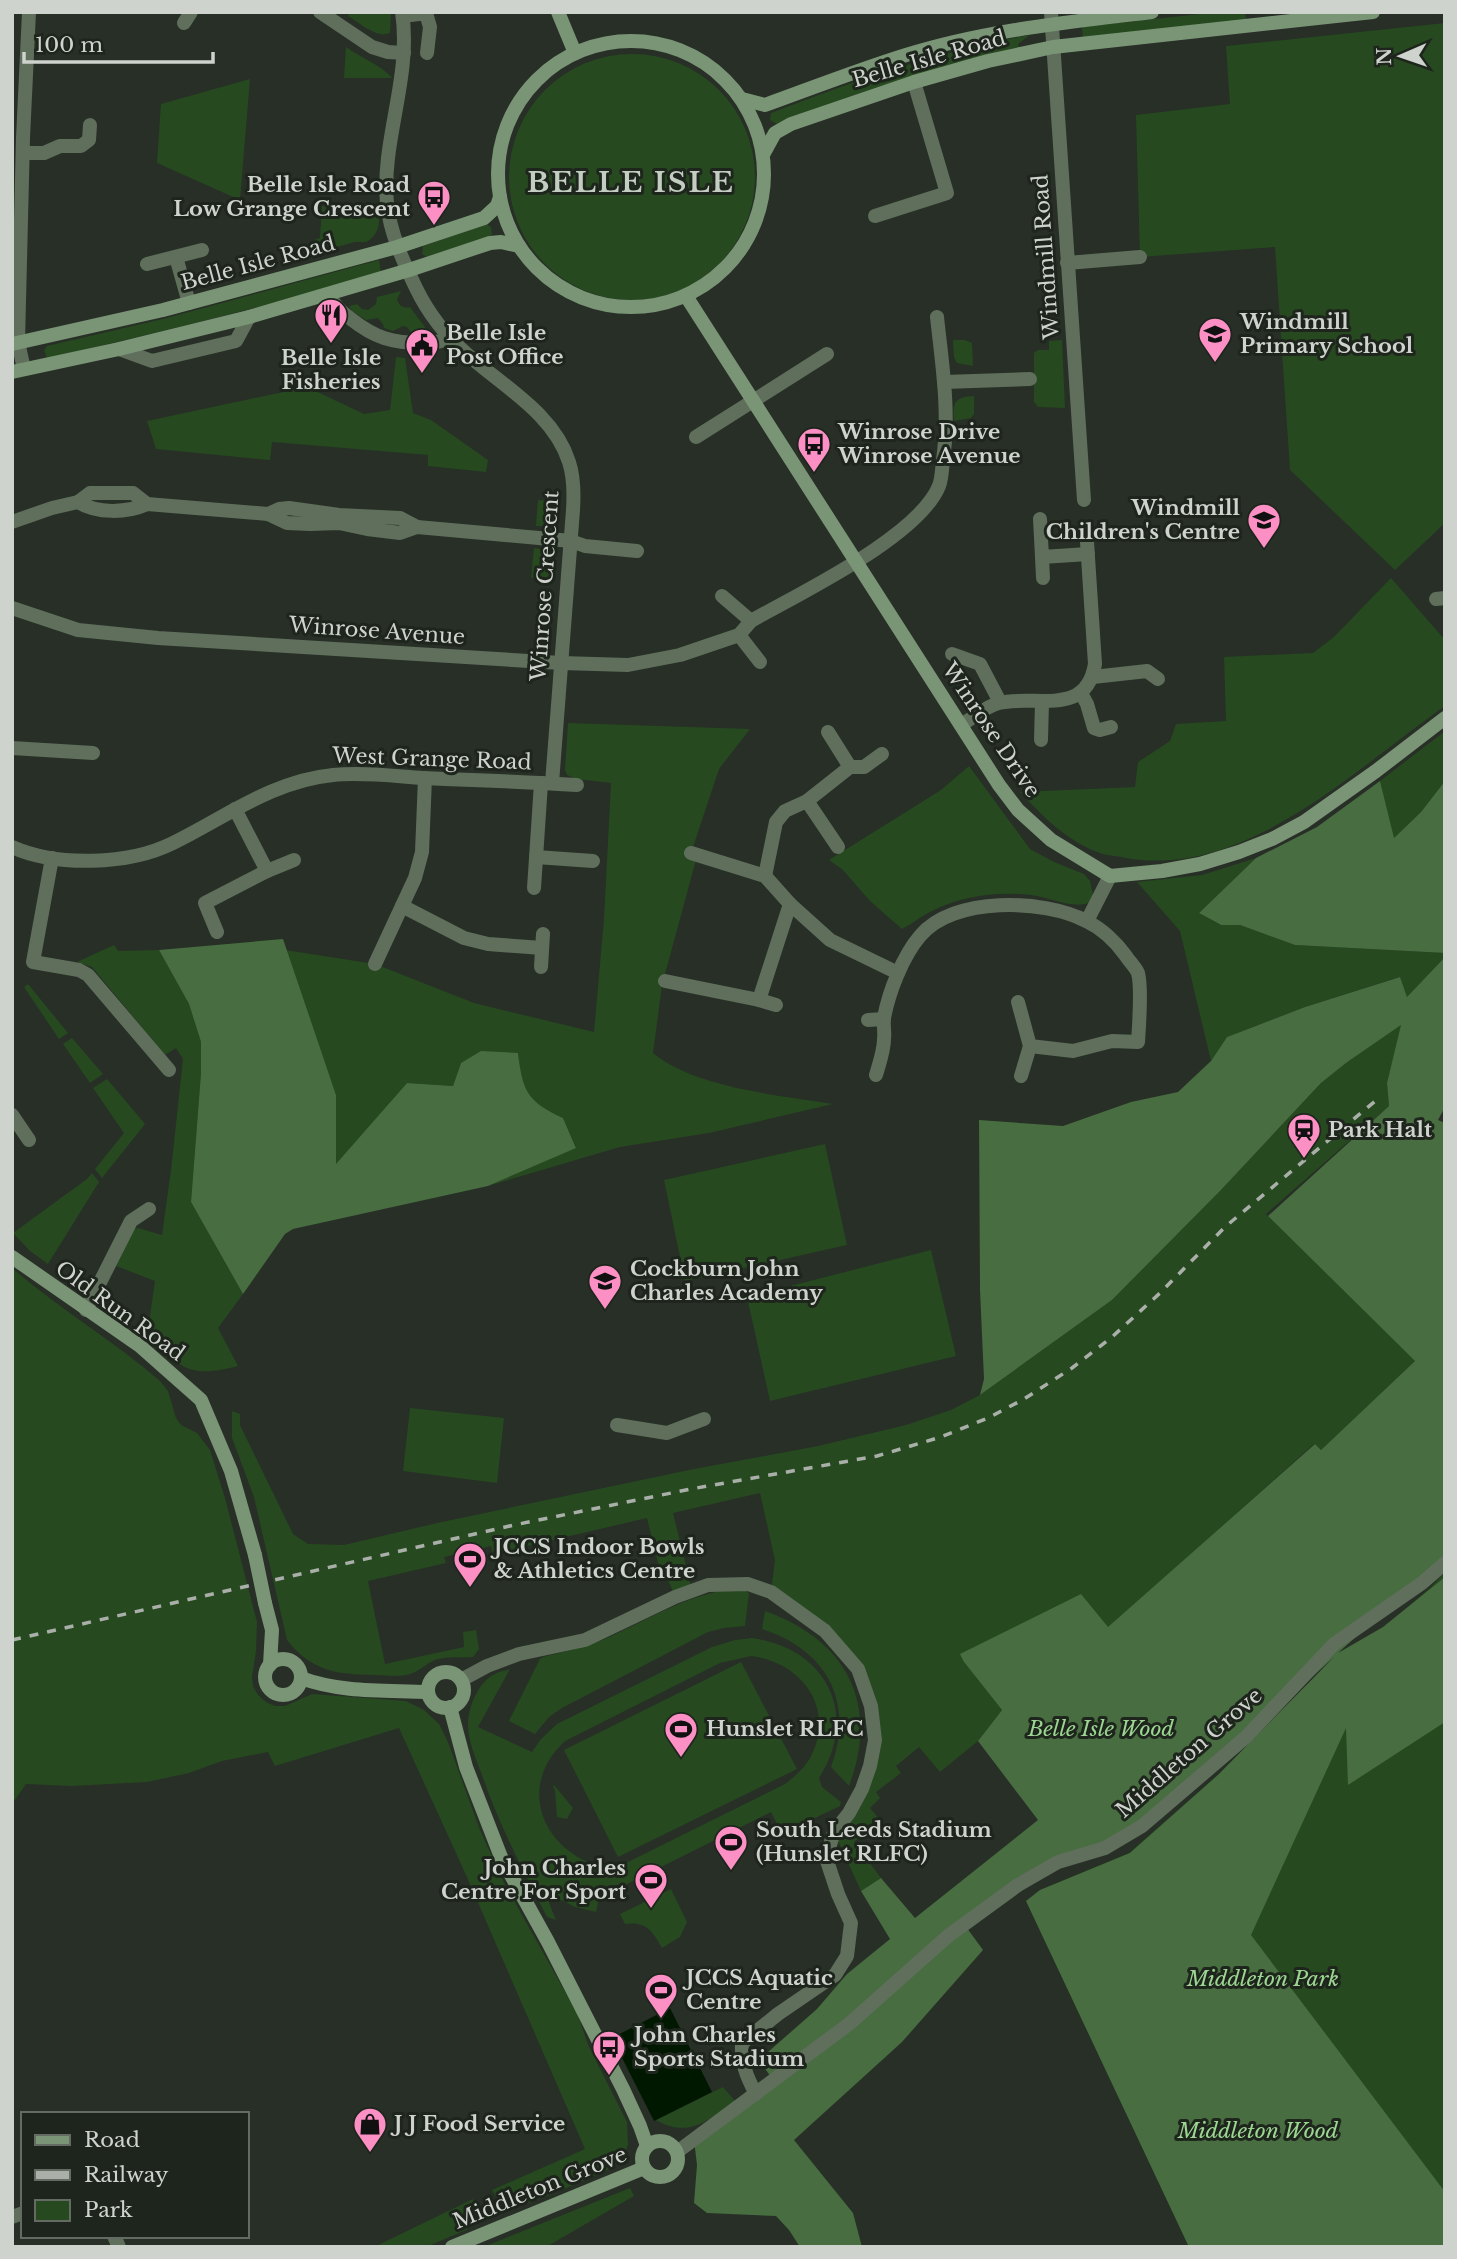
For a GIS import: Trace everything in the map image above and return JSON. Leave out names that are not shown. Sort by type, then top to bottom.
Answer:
[{"type":"street","points":[[29,12],[19,142],[15,343],[18,370],[119,349],[249,317],[490,243],[501,242],[519,246]]},
{"type":"street","points":[[320,12],[372,47],[404,53]]},
{"type":"street","points":[[558,12],[575,53]]},
{"type":"street","name":"Belle Isle Road","points":[[742,99],[765,104],[906,54],[1051,18],[1153,12]]},
{"type":"street","name":"Belle Isle Road","points":[[764,153],[775,134],[791,124],[914,82],[988,61],[1053,47],[1373,12]]},
{"type":"street","points":[[402,14],[426,13],[430,27],[427,53]]},
{"type":"street","name":"Winrose Crescent","points":[[402,14],[404,53],[387,172],[387,202],[397,247],[428,311],[466,354],[538,413],[561,444],[569,461],[573,480],[561,663],[534,888]]},
{"type":"street","name":"Windmill Road","points":[[1051,18],[1084,500]]},
{"type":"street","points":[[622,40],[650,41],[678,48],[714,68],[742,99],[753,119],[764,153],[764,189],[756,223],[746,244],[732,263],[710,282],[686,296],[660,305],[633,308],[601,304],[571,293],[542,273],[519,246],[503,212],[499,163],[506,130],[517,106],[532,85],[552,66],[575,53],[597,44],[622,40]]},
{"type":"street","points":[[875,216],[947,193],[914,82]]},
{"type":"street","points":[[19,142],[44,153],[60,146],[81,146],[89,140],[90,125]]},
{"type":"street","name":"Belle Isle Road","points":[[15,343],[189,303],[397,247],[484,218],[497,206],[500,197]]},
{"type":"street","points":[[148,264],[202,250]]},
{"type":"street","points":[[176,257],[189,303]]},
{"type":"street","points":[[1068,263],[1140,257]]},
{"type":"street","points":[[329,294],[347,317],[379,337],[418,343],[437,342],[450,337]]},
{"type":"street","name":"Winrose Drive","points":[[686,296],[999,785],[1018,810],[1051,840],[1110,876]]},
{"type":"street","points":[[760,662],[739,635],[751,621],[856,562],[900,531],[925,508],[940,485],[946,435],[937,317]]},
{"type":"street","points":[[696,438],[827,354]]},
{"type":"street","points":[[944,382],[1030,379]]},
{"type":"street","points":[[12,522],[78,502],[90,510],[134,510],[147,504],[268,514],[288,523],[310,524],[339,519],[367,529],[400,533],[417,527],[571,541],[585,546],[637,551]]},
{"type":"street","points":[[1040,519],[1043,578]]},
{"type":"street","points":[[961,725],[1000,702],[1063,700],[1081,693],[1093,677],[1095,664],[1087,548],[1042,557]]},
{"type":"street","points":[[722,596],[751,621]]},
{"type":"street","name":"Winrose Avenue","points":[[12,608],[78,630],[158,638],[561,663],[628,665],[680,655],[739,635]]},
{"type":"street","points":[[952,654],[980,664],[1000,702]]},
{"type":"street","points":[[1093,677],[1147,671],[1158,679]]},
{"type":"street","points":[[1081,693],[1094,728],[1100,730],[1111,727]]},
{"type":"street","points":[[1041,740],[1042,702]]},
{"type":"street","points":[[1087,921],[1110,876],[1200,864],[1272,839],[1304,822],[1337,799],[1445,718]]},
{"type":"street","points":[[828,732],[850,767]]},
{"type":"street","points":[[12,748],[93,753]]},
{"type":"street","points":[[765,876],[776,822],[785,811],[807,801],[850,767],[864,767],[882,754]]},
{"type":"street","name":"West Grange Road","points":[[12,847],[52,858],[87,861],[134,856],[170,845],[283,786],[333,775],[577,785]]},
{"type":"street","points":[[375,964],[415,878],[422,852],[425,778]]},
{"type":"street","points":[[807,801],[838,847]]},
{"type":"street","points":[[235,809],[267,871]]},
{"type":"street","points":[[691,853],[765,876],[790,904],[830,940],[898,973]]},
{"type":"street","points":[[536,857],[593,861]]},
{"type":"street","points":[[52,858],[33,962],[79,970],[88,975],[169,1070]]},
{"type":"street","points":[[217,932],[205,903],[294,860]]},
{"type":"street","points":[[759,1000],[790,904]]},
{"type":"street","points":[[876,1075],[884,1040],[884,1019],[898,973],[922,933],[963,911],[993,905],[1051,909],[1087,921],[1117,944],[1138,973],[1145,1043],[1112,1041],[1073,1051],[1030,1046]]},
{"type":"street","points":[[402,906],[464,938],[488,944],[542,941],[541,967]]},
{"type":"street","points":[[665,981],[776,1005]]},
{"type":"street","points":[[1018,1002],[1030,1046],[1021,1076]]},
{"type":"street","points":[[867,1020],[884,1019]]},
{"type":"street","points":[[12,1115],[29,1140]]},
{"type":"street","points":[[86,1310],[131,1221],[149,1209]]},
{"type":"street","name":"Old Run Road","points":[[12,1257],[154,1357],[201,1400],[231,1471],[255,1555],[272,1630]]},
{"type":"street","points":[[617,1426],[667,1433],[704,1419]]},
{"type":"street","name":"Middleton Grove","points":[[677,2152],[849,2024],[947,1936],[1018,1885],[1058,1862],[1105,1848],[1142,1826],[1246,1737],[1334,1644],[1422,1583],[1445,1563]]},
{"type":"street","points":[[461,1680],[487,1666],[519,1654],[585,1640],[675,1597],[708,1585],[748,1584],[771,1592],[825,1631],[858,1669],[871,1706],[875,1740],[862,1789],[849,1813],[834,1832],[826,1858],[851,1923],[847,1956],[835,1975],[778,2014],[742,2043],[741,2059],[756,2094]]},
{"type":"street","points":[[272,1630],[290,1661],[298,1668],[301,1678],[293,1692],[282,1695],[271,1691],[265,1681],[270,1665],[272,1630]]},
{"type":"street","points":[[270,1665],[279,1660],[290,1661]]},
{"type":"street","points":[[442,1672],[453,1673],[461,1680],[464,1690],[459,1702],[450,1707],[437,1705],[428,1692],[433,1678],[442,1672]]},
{"type":"street","points":[[301,1678],[346,1689],[428,1692]]},
{"type":"street","points":[[450,1707],[466,1767],[501,1857],[623,2089],[647,2146]]},
{"type":"street","name":"Middleton Grove","points":[[662,2141],[670,2144],[677,2152],[677,2165],[669,2175],[655,2176],[644,2168],[642,2155],[647,2146],[662,2141]]},
{"type":"street","name":"Middleton Grove","points":[[452,2247],[644,2168]]},
{"type":"green space","points":[[350,12],[391,12],[390,33],[380,34],[369,29],[348,16]]},
{"type":"green space","points":[[1218,12],[1245,12],[1246,19],[1083,39],[1082,27]]},
{"type":"green space","points":[[1445,23],[1445,523],[1395,570],[1290,470],[1275,247],[1140,257],[1136,115],[1230,104],[1226,46]]},
{"type":"green space","points":[[1030,35],[1018,44],[1019,49],[897,81],[777,124],[770,120],[771,113],[867,78],[964,49]]},
{"type":"green space","points":[[346,47],[382,69],[392,78],[344,78]]},
{"type":"green space","points":[[632,54],[679,64],[700,75],[719,90],[734,109],[745,130],[755,177],[745,224],[734,245],[719,264],[700,279],[679,290],[632,300],[585,290],[564,279],[545,264],[530,245],[519,224],[509,177],[519,130],[530,109],[545,90],[564,75],[585,64]]},
{"type":"green space","points":[[250,79],[240,200],[157,163],[161,104]]},
{"type":"green space","points":[[322,206],[379,210],[376,232],[366,242],[355,242],[315,253],[314,240],[320,238]]},
{"type":"green space","points":[[486,224],[491,227],[490,236],[427,257],[422,254],[423,246]]},
{"type":"green space","points":[[379,260],[381,273],[298,296],[47,358],[44,350],[47,346],[167,318]]},
{"type":"green space","points":[[401,291],[397,299],[399,303],[410,307],[430,334],[412,334],[403,326],[393,331],[384,328],[378,318],[366,320],[349,306],[357,304],[368,310],[376,304],[377,297]]},
{"type":"green space","points":[[953,340],[972,343],[973,366],[957,363]]},
{"type":"green space","points":[[1062,340],[1065,408],[1038,407],[1034,402],[1034,353],[1038,350],[1049,350],[1049,341]]},
{"type":"green space","points":[[396,357],[405,358],[413,413],[431,420],[488,460],[486,472],[428,466],[428,455],[272,442],[270,460],[156,449],[147,421],[307,387],[364,414],[390,410]]},
{"type":"green space","points":[[974,396],[974,414],[971,418],[954,421],[956,402]]},
{"type":"green space","points":[[538,500],[561,502],[558,519],[549,526],[536,526]]},
{"type":"green space","points":[[534,548],[546,551],[553,558],[555,580],[531,578]]},
{"type":"green space","points":[[1391,578],[1445,640],[1445,706],[1296,814],[1255,836],[1213,852],[1170,860],[1126,858],[1106,855],[1077,842],[1047,819],[1020,792],[1135,787],[1138,762],[1170,741],[1176,724],[1226,721],[1224,657],[1313,653],[1334,637]]},
{"type":"green space","points":[[568,723],[750,729],[719,769],[691,853],[696,860],[662,985],[653,1053],[671,1065],[714,1082],[833,1104],[709,1133],[620,1147],[488,1186],[576,1147],[563,1118],[541,1106],[529,1094],[522,1077],[518,1053],[461,1063],[453,1086],[407,1083],[336,1165],[336,1095],[285,950],[375,964],[474,1003],[594,1032],[604,919],[611,783],[577,779],[567,775]]},
{"type":"green space","points":[[1445,731],[1445,781],[1421,812],[1393,839],[1380,781]]},
{"type":"green space","points":[[969,766],[1030,849],[1084,874],[1090,881],[1093,895],[1089,903],[1067,904],[1038,896],[992,894],[953,902],[902,929],[870,901],[843,870],[829,860],[941,790]]},
{"type":"green space","points":[[1380,781],[1394,838],[1421,812],[1445,781],[1445,953],[1295,945],[1240,925],[1221,925],[1199,913],[1256,858],[1317,827]]},
{"type":"green space","points":[[1256,858],[1199,913],[1220,925],[1240,925],[1295,945],[1445,953],[1445,957],[1407,998],[1399,977],[1305,1007],[1227,1037],[1211,1061],[1180,931],[1137,882],[1202,875]]},
{"type":"green space","points":[[283,939],[336,1095],[336,1164],[407,1083],[453,1086],[461,1063],[481,1051],[518,1053],[522,1077],[529,1094],[541,1106],[563,1118],[576,1148],[488,1186],[293,1229],[285,1234],[243,1294],[191,1202],[201,1042],[189,1004],[159,950]]},
{"type":"green space","points":[[114,945],[118,951],[159,950],[189,1004],[201,1042],[191,1202],[243,1294],[218,1328],[238,1366],[197,1371],[169,1356],[147,1337],[155,1281],[116,1266],[133,1229],[162,1235],[183,1059],[176,1048],[165,1055],[92,967],[77,962]]},
{"type":"green space","points":[[1445,957],[1445,1107],[1438,1120],[1445,1123],[1445,1556],[1338,1653],[1383,1627],[1445,1577],[1445,1722],[1348,1785],[1346,1728],[1251,1935],[1445,2192],[1445,2247],[1189,2247],[1026,1901],[1040,1890],[1130,1853],[1219,1774],[1334,1657],[1142,1826],[1058,1862],[964,1924],[983,1950],[902,2042],[794,2140],[853,2213],[862,2247],[800,2247],[776,2216],[707,2213],[694,2203],[697,2165],[694,2140],[773,2080],[759,2060],[817,2009],[847,1974],[890,1939],[861,1891],[881,1878],[915,1918],[1038,1820],[978,1741],[1002,1710],[960,1654],[1081,1594],[1108,1627],[1315,1444],[1321,1450],[1415,1361],[1268,1216],[1389,1106],[1387,1083],[1401,1025],[1321,1083],[1221,1190],[1112,1300],[980,1395],[984,1379],[980,1290],[979,1120],[1063,1126],[1131,1102],[1178,1092],[1211,1061],[1227,1037],[1305,1007],[1400,977],[1407,997]]},
{"type":"green space","points":[[28,984],[68,1033],[59,1039],[24,987]]},
{"type":"green space","points":[[1402,1024],[1387,1083],[1389,1106],[1266,1214],[1415,1361],[1321,1450],[1314,1444],[1108,1628],[964,1662],[1002,1710],[978,1741],[940,1772],[919,1747],[896,1766],[901,1773],[876,1792],[880,1798],[870,1808],[880,1820],[854,1842],[881,1878],[861,1891],[834,1832],[849,1813],[875,1740],[858,1669],[771,1592],[775,1560],[760,1493],[673,1513],[692,1590],[675,1597],[669,1582],[660,1571],[647,1518],[493,1554],[491,1546],[444,1557],[446,1563],[368,1581],[385,1664],[464,1647],[463,1632],[476,1630],[479,1649],[473,1657],[439,1659],[402,1676],[348,1674],[316,1665],[296,1651],[287,1640],[254,1497],[232,1438],[232,1411],[240,1414],[240,1425],[293,1534],[308,1544],[344,1545],[689,1470],[818,1446],[906,1425],[951,1410],[980,1395],[1112,1300],[1221,1190],[1321,1083]]},
{"type":"green space","points":[[72,1038],[103,1074],[90,1083],[63,1044]]},
{"type":"green space","points":[[107,1079],[145,1124],[102,1178],[95,1169],[124,1133],[93,1088]]},
{"type":"green space","points":[[825,1144],[847,1245],[685,1281],[664,1180]]},
{"type":"green space","points":[[92,1173],[99,1182],[48,1264],[30,1251],[13,1233]]},
{"type":"green space","points":[[931,1250],[956,1356],[770,1401],[747,1297]]},
{"type":"green space","points":[[12,1268],[160,1381],[168,1391],[176,1418],[181,1425],[197,1433],[210,1450],[257,1622],[252,1677],[258,1695],[275,1706],[285,1706],[312,1694],[406,1701],[424,1710],[439,1724],[480,1830],[504,1883],[577,2013],[589,2047],[627,2122],[628,2144],[625,2155],[612,2168],[512,2209],[501,2206],[492,2190],[585,2149],[399,1728],[275,1766],[268,1752],[222,1761],[189,1773],[147,1782],[72,1786],[26,1784],[12,1804]]},
{"type":"green space","points":[[410,1408],[504,1418],[497,1483],[403,1471]]},
{"type":"green space","name":"Middleton Wood","points":[[1445,1572],[1445,2247],[1189,2247],[1026,1901],[1040,1890],[1129,1853],[1219,1774],[1338,1654],[1386,1626]]},
{"type":"green space","points":[[725,1590],[749,1593],[745,1626],[708,1632],[562,1708],[549,1717],[535,1734],[509,1721],[543,1657],[597,1642],[678,1604]]},
{"type":"green space","points":[[765,1611],[793,1623],[817,1639],[836,1657],[849,1679],[858,1702],[860,1728],[858,1756],[849,1786],[831,1767],[838,1743],[839,1721],[837,1700],[830,1682],[819,1665],[804,1650],[785,1638],[762,1629]]},
{"type":"green space","points":[[752,1638],[778,1644],[799,1655],[817,1670],[829,1688],[835,1708],[836,1731],[831,1754],[819,1778],[822,1787],[841,1802],[840,1806],[782,1834],[771,1812],[599,1898],[596,1912],[575,1907],[555,1897],[549,1903],[556,1920],[547,1917],[504,1830],[471,1744],[469,1717],[479,1688],[489,1677],[510,1669],[478,1727],[532,1752],[557,1724],[712,1647]],"holes":[[[751,1656],[785,1667],[809,1690],[819,1721],[818,1738],[811,1756],[803,1768],[785,1784],[628,1862],[606,1866],[583,1860],[563,1846],[552,1834],[540,1807],[539,1793],[546,1766],[565,1741],[720,1663]]]},
{"type":"green space","points":[[741,1662],[797,1769],[618,1857],[564,1750]]},
{"type":"green space","points":[[554,1785],[573,1808],[567,1819],[557,1817]]},
{"type":"green space","points":[[671,1889],[687,1922],[680,1937],[662,1948],[648,1928],[638,1924],[625,1924],[620,1914]]},
{"type":"green space","points":[[723,2087],[735,2101],[698,2125],[678,2128],[656,2120]]},
{"type":"green space","points":[[630,2188],[634,2196],[546,2247],[483,2247]]},
{"type":"green space","points":[[473,2199],[476,2216],[466,2230],[426,2247],[374,2247]]},
{"type":"shaded area","points":[[670,2008],[712,2092],[654,2121],[612,2038]]},
{"type":"railway","points":[[12,1640],[514,1525],[691,1489],[877,1456],[941,1437],[988,1418],[1072,1368],[1112,1337],[1160,1293],[1225,1227],[1380,1097]]},
{"type":"place","name":"Belle Isle Road Low Grange Crescent","points":[[434,227]]},
{"type":"place","name":"Belle Isle Fisheries","points":[[331,345]]},
{"type":"place","name":"Windmill Primary School","points":[[1215,364]]},
{"type":"place","name":"Belle Isle Post Office","points":[[422,375]]},
{"type":"place","name":"Winrose Drive Winrose Avenue","points":[[814,474]]},
{"type":"place","name":"Windmill Children's Centre","points":[[1264,550]]},
{"type":"place","name":"Park Halt","points":[[1304,1160]]},
{"type":"place","name":"Cockburn John Charles Academy","points":[[605,1311]]},
{"type":"place","name":"JCCS Indoor Bowls & Athletics Centre","points":[[470,1589]]},
{"type":"place","name":"Hunslet RLFC","points":[[681,1759]]},
{"type":"place","name":"South Leeds Stadium (Hunslet RLFC)","points":[[731,1872]]},
{"type":"place","name":"John Charles Centre For Sport","points":[[651,1910]]},
{"type":"place","name":"JCCS Aquatic Centre","points":[[661,2020]]},
{"type":"place","name":"John Charles Sports Stadium","points":[[609,2077]]},
{"type":"place","name":"J J Food Service","points":[[370,2154]]},
{"type":"district","name":"BELLE ISLE","points":[[631,182]]},
{"type":"park label","name":"Belle Isle Wood","points":[[1101,1729]]},
{"type":"park label","name":"Middleton Park","points":[[1263,1979]]}]
